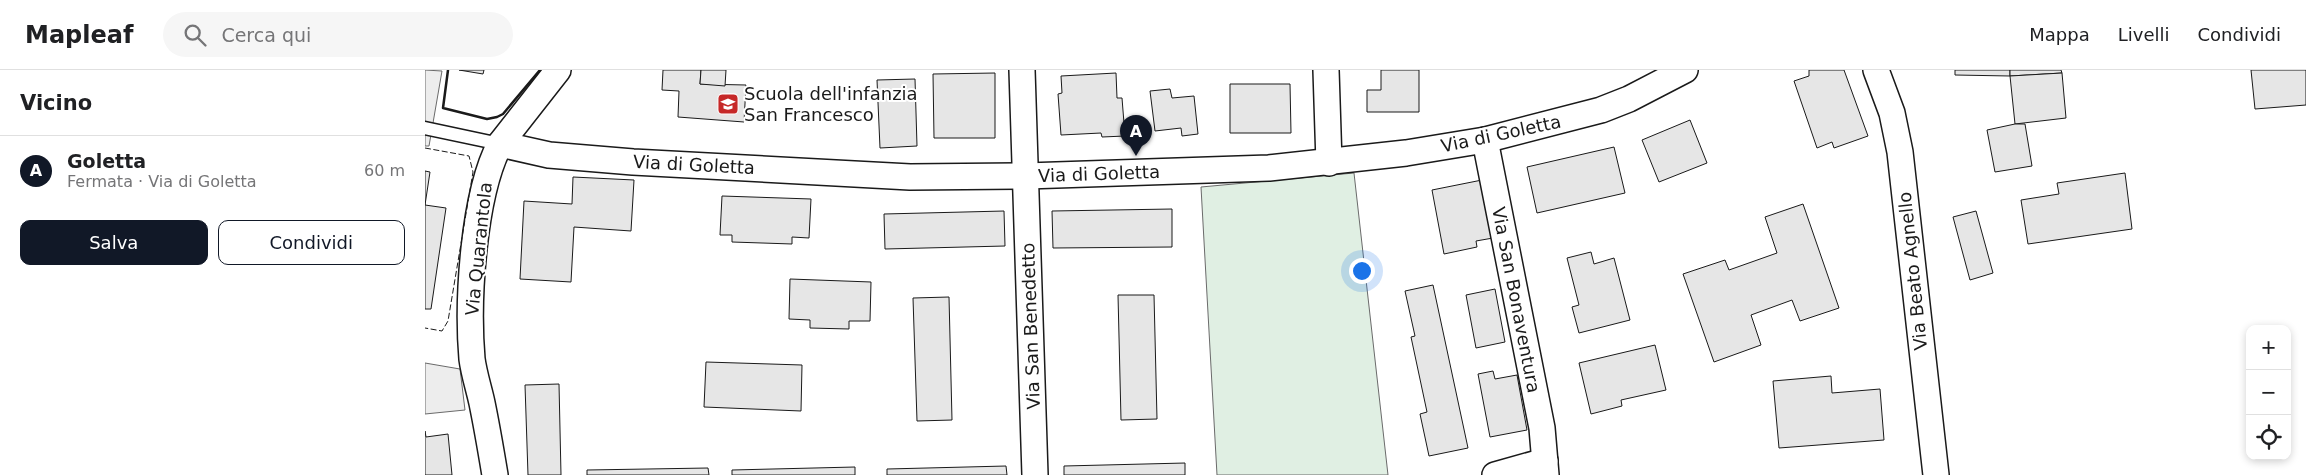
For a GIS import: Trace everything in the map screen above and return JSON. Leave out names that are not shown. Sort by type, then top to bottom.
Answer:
[{"type":"street","name":"Via Quarantola","points":[[495,475],[472,361],[470,303],[487,172],[500,144],[558,70]]},
{"type":"street","name":"Via San Benedetto","points":[[1022,70],[1035,475]]},
{"type":"street","points":[[1326,70],[1329,162]]},
{"type":"street","name":"Via di Goletta","points":[[500,144],[549,155],[910,177],[1198,172],[1329,162],[1485,140],[1601,110],[1629,99],[1685,70]]},
{"type":"street","name":"Via Beato Agnello","points":[[1876,70],[1892,113],[1900,152],[1936,475]]},
{"type":"street","name":"Via San Bonaventura","points":[[1485,140],[1542,428],[1545,468]]},
{"type":"street","points":[[1495,475],[1545,468]]},
{"type":"lane","points":[[425,128],[500,144]]},
{"type":"green space","points":[[1354,173],[1388,475],[1217,475],[1201,187]]},
{"type":"shaded area","points":[[425,70],[442,71],[429,146],[425,146]]},
{"type":"shaded area","points":[[425,363],[460,369],[465,410],[425,414]]},
{"type":"building","points":[[459,70],[484,70],[483,74]]},
{"type":"building","points":[[663,70],[701,70],[700,84],[746,85],[744,122],[678,117],[679,91],[662,90]]},
{"type":"building","points":[[701,70],[726,70],[725,86],[700,84]]},
{"type":"building","points":[[1381,70],[1419,70],[1419,112],[1367,112],[1367,90],[1381,90]]},
{"type":"building","points":[[1809,70],[1844,70],[1868,136],[1834,148],[1832,142],[1817,148],[1794,81],[1809,76]]},
{"type":"building","points":[[1955,70],[2010,70],[2010,76],[1955,75]]},
{"type":"building","points":[[2010,70],[2061,70],[2062,73],[2010,76]]},
{"type":"building","points":[[2251,70],[2306,70],[2306,105],[2255,109]]},
{"type":"building","points":[[995,73],[995,138],[934,138],[933,74]]},
{"type":"building","points":[[1116,73],[1117,98],[1122,98],[1125,136],[1102,137],[1101,133],[1061,135],[1058,94],[1062,93],[1061,76]]},
{"type":"building","points":[[2062,73],[2066,118],[2015,124],[2010,76]]},
{"type":"building","points":[[915,79],[917,146],[880,148],[877,80]]},
{"type":"building","points":[[1230,84],[1290,84],[1291,133],[1230,133]]},
{"type":"building","points":[[1170,89],[1172,98],[1194,96],[1198,134],[1182,136],[1181,128],[1155,131],[1150,91]]},
{"type":"building","points":[[1690,120],[1707,163],[1659,182],[1642,140]]},
{"type":"building","points":[[2015,124],[2025,124],[2032,166],[1995,172],[1987,130]]},
{"type":"building","points":[[1614,147],[1625,193],[1537,213],[1527,167]]},
{"type":"building","points":[[425,171],[430,172],[425,205]]},
{"type":"building","points":[[2125,173],[2132,229],[2028,244],[2021,200],[2059,194],[2057,183]]},
{"type":"building","points":[[573,177],[634,180],[631,231],[574,227],[571,282],[520,279],[524,201],[572,204]]},
{"type":"building","points":[[1482,180],[1493,238],[1476,241],[1477,247],[1444,254],[1432,190]]},
{"type":"building","points":[[722,196],[811,199],[809,238],[792,237],[792,244],[732,242],[732,235],[720,235]]},
{"type":"building","points":[[1803,204],[1839,308],[1800,321],[1792,300],[1751,315],[1761,345],[1714,362],[1683,274],[1725,260],[1729,270],[1777,253],[1765,217]]},
{"type":"building","points":[[425,205],[446,208],[431,309],[425,309]]},
{"type":"building","points":[[1172,209],[1172,247],[1053,248],[1052,211]]},
{"type":"building","points":[[1004,211],[1005,246],[885,249],[884,214]]},
{"type":"building","points":[[1976,211],[1993,273],[1970,280],[1953,217]]},
{"type":"building","points":[[1591,252],[1594,264],[1614,258],[1630,320],[1579,333],[1572,307],[1579,305],[1567,258]]},
{"type":"building","points":[[790,279],[871,282],[870,321],[849,321],[849,329],[810,328],[810,320],[789,319]]},
{"type":"building","points":[[1433,285],[1468,448],[1429,456],[1420,414],[1427,412],[1411,337],[1415,336],[1405,291]]},
{"type":"building","points":[[1495,289],[1505,342],[1476,348],[1466,295]]},
{"type":"building","points":[[1118,295],[1154,295],[1157,419],[1121,420]]},
{"type":"building","points":[[949,297],[952,420],[917,421],[913,298]]},
{"type":"building","points":[[1655,345],[1666,390],[1621,400],[1622,406],[1591,414],[1579,363]]},
{"type":"building","points":[[706,362],[802,365],[801,411],[704,407]]},
{"type":"building","points":[[1493,371],[1495,379],[1517,375],[1527,430],[1490,437],[1478,374]]},
{"type":"building","points":[[1831,376],[1832,393],[1880,389],[1884,440],[1779,448],[1773,381]]},
{"type":"building","points":[[559,384],[561,475],[528,475],[525,385]]},
{"type":"building","points":[[425,431],[426,437],[448,434],[452,475],[425,475]]},
{"type":"building","points":[[1185,463],[1185,475],[1064,475],[1064,466]]},
{"type":"building","points":[[1006,466],[1007,475],[887,475],[887,469]]},
{"type":"building","points":[[855,467],[855,475],[732,475],[732,470]]},
{"type":"building","points":[[708,468],[709,475],[587,475],[587,470]]},
{"type":"fence","points":[[425,148],[469,156],[473,172],[448,321],[442,331],[425,328]]},
{"type":"wall","points":[[448,70],[443,108],[487,119],[503,114],[540,70]]},
{"type":"place","name":"Scuola dell'infanzia San Francesco","points":[[728,104]]},
{"type":"place","name":"Goletta","points":[[1136,156]]}]
